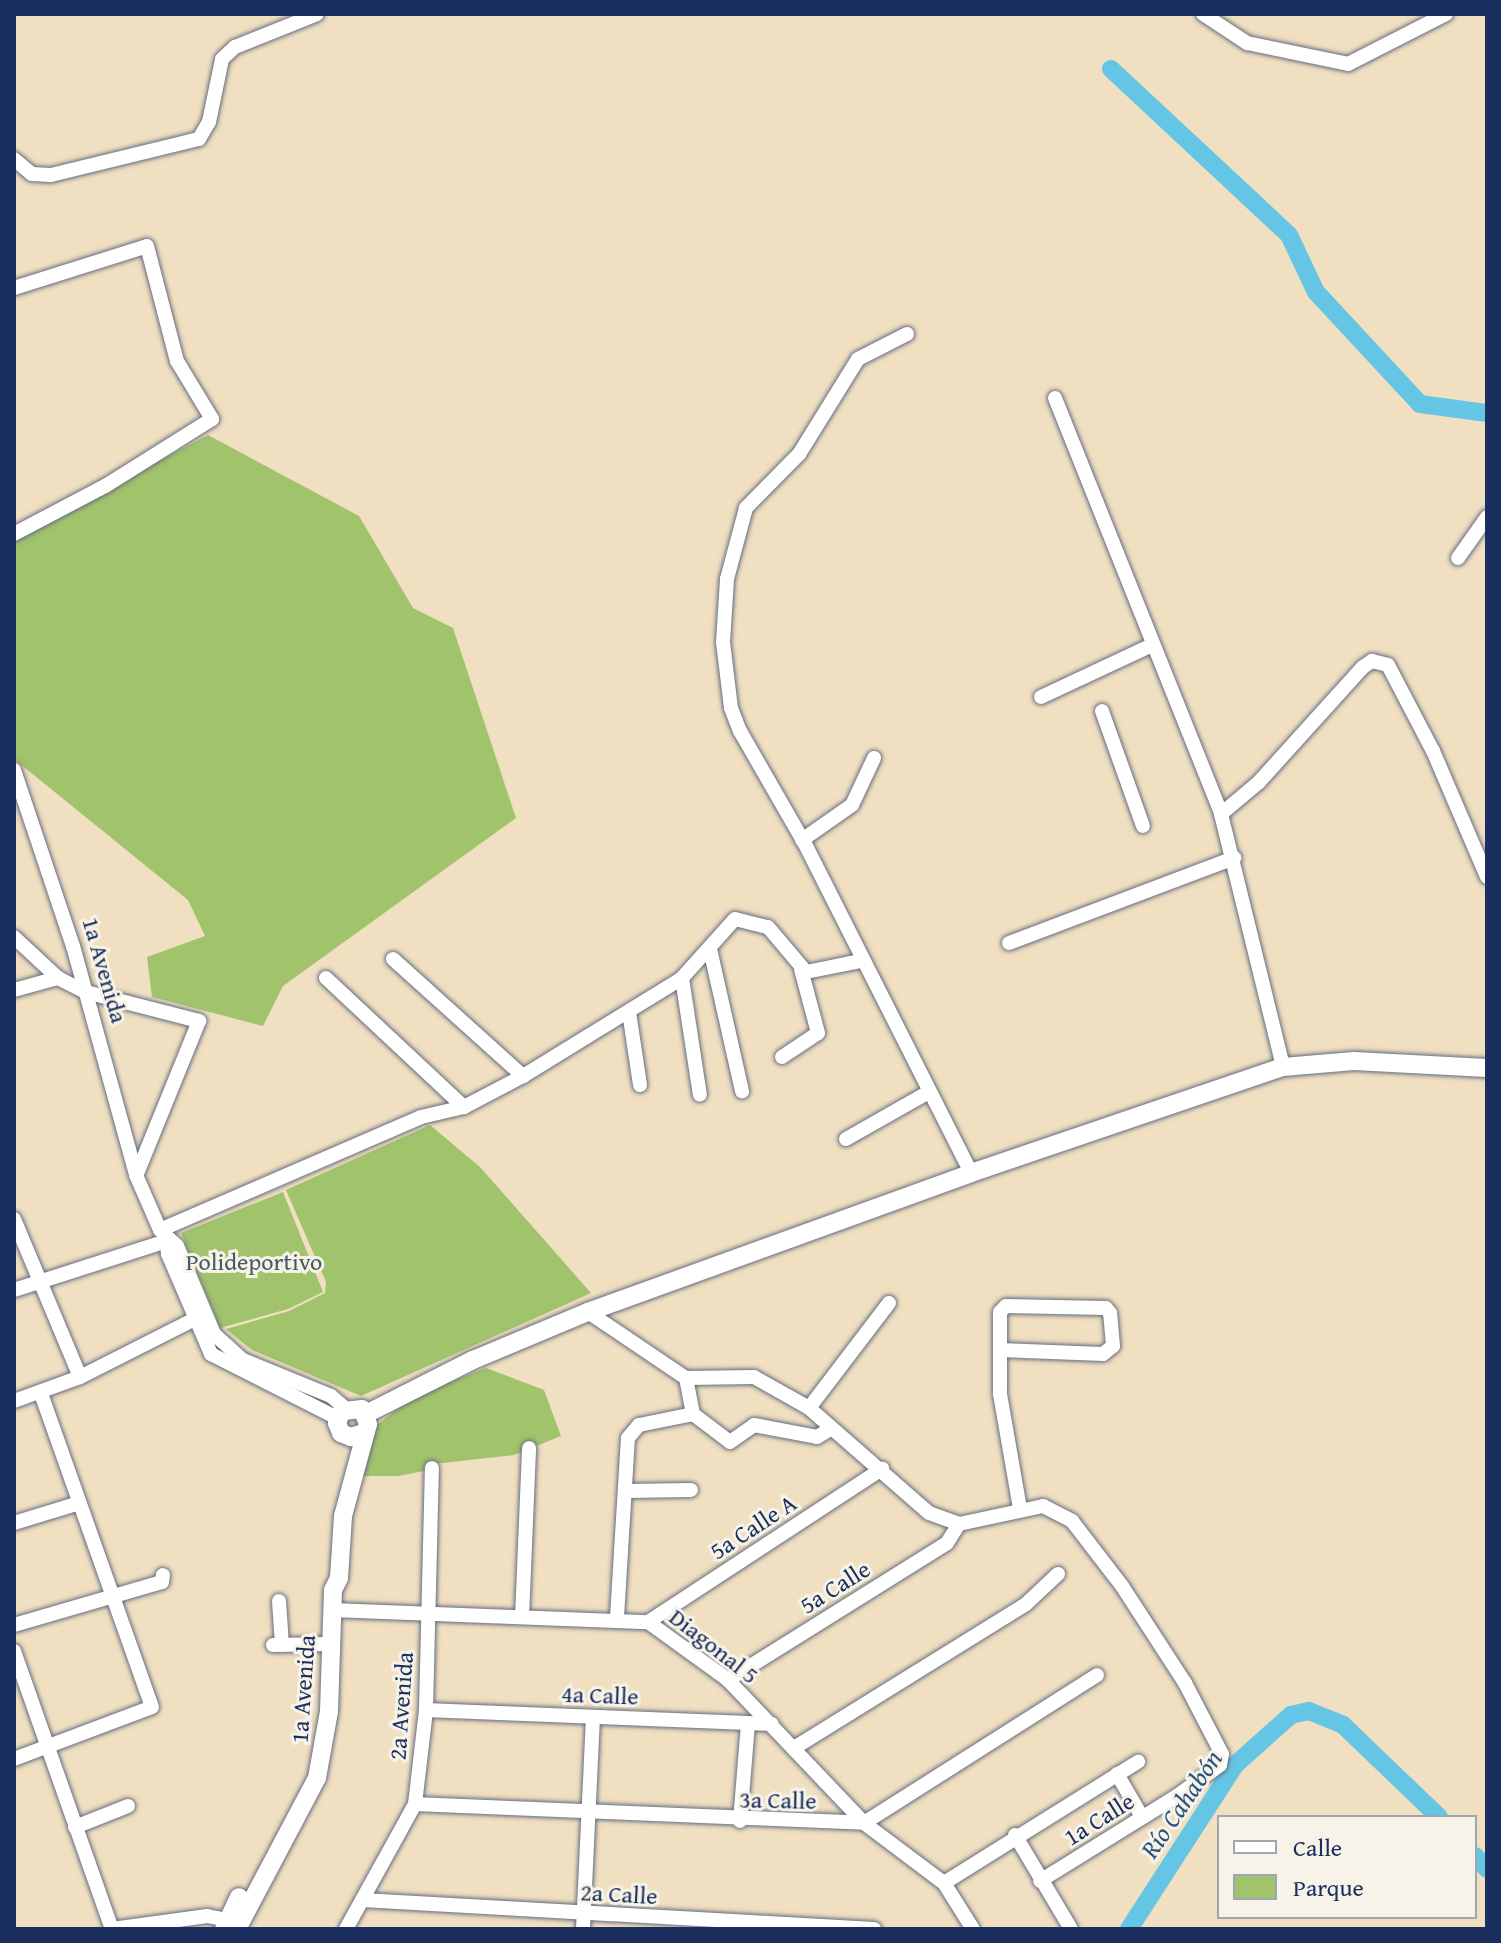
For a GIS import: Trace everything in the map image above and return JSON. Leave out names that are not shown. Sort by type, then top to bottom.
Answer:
[{"type":"main road","points":[[354,1435],[341,1413],[357,1407],[366,1414],[473,1360],[588,1312],[971,1173],[1283,1067],[1354,1061],[1487,1068]]},
{"type":"main road","name":"1a Avenida","points":[[231,1925],[292,1832],[317,1778],[329,1711],[333,1590],[354,1435],[366,1414]]},
{"type":"street","points":[[14,159],[32,174],[51,175],[199,139],[209,122],[222,59],[235,47],[317,14]]},
{"type":"street","points":[[1203,14],[1247,43],[1348,64],[1446,14]]},
{"type":"street","points":[[14,288],[147,246],[177,361],[212,419],[105,486],[15,531]]},
{"type":"street","points":[[907,334],[858,359],[799,454],[746,508],[727,579],[723,642],[731,708],[802,840],[860,961],[971,1173]]},
{"type":"street","points":[[1055,398],[1221,814],[1283,1067]]},
{"type":"street","points":[[1458,558],[1487,517]]},
{"type":"street","points":[[1041,697],[1152,645]]},
{"type":"street","points":[[1221,814],[1259,782],[1372,661],[1388,665],[1433,751],[1487,877]]},
{"type":"street","points":[[1102,711],[1143,826]]},
{"type":"street","points":[[802,840],[852,805],[874,758]]},
{"type":"street","name":"1a Avenida","points":[[17,775],[86,992],[136,1175],[200,1316],[230,1352],[331,1396],[341,1413]]},
{"type":"street","points":[[1009,943],[1234,858]]},
{"type":"street","points":[[14,1290],[164,1235],[421,1117],[464,1107],[523,1076],[682,978],[735,919],[752,920],[776,933],[801,969],[818,1033],[782,1057]]},
{"type":"street","points":[[14,937],[58,978],[86,992],[199,1021],[136,1175]]},
{"type":"street","points":[[710,949],[742,1091]]},
{"type":"street","points":[[393,959],[523,1076]]},
{"type":"street","points":[[801,969],[815,972],[860,961]]},
{"type":"street","points":[[14,990],[58,978]]},
{"type":"street","points":[[326,978],[464,1107]]},
{"type":"street","points":[[682,978],[700,1095]]},
{"type":"street","points":[[629,1012],[640,1085]]},
{"type":"street","points":[[846,1139],[927,1093]]},
{"type":"street","points":[[14,1219],[80,1377]]},
{"type":"street","points":[[809,1408],[889,1303]]},
{"type":"street","points":[[588,1312],[686,1378],[754,1377],[809,1408],[929,1513],[959,1524],[1020,1509],[1000,1394],[1000,1350],[1000,1312],[1006,1306],[1106,1308],[1110,1313],[1113,1346],[1103,1354],[1000,1350]]},
{"type":"street","points":[[14,1401],[80,1377],[200,1316]]},
{"type":"street","points":[[686,1378],[693,1414],[730,1442],[754,1425],[817,1437],[832,1428]]},
{"type":"street","points":[[14,1759],[152,1707],[76,1504],[41,1393]]},
{"type":"street","points":[[617,1617],[628,1438],[633,1430],[693,1414]]},
{"type":"street","points":[[522,1617],[529,1448]]},
{"type":"street","name":"2a Avenida","points":[[346,1929],[415,1804],[426,1710],[432,1468]]},
{"type":"street","name":"5a Calle A","points":[[648,1622],[882,1469]]},
{"type":"street","points":[[625,1491],[691,1490]]},
{"type":"street","points":[[14,1523],[76,1504]]},
{"type":"street","name":"1a Calle","points":[[1020,1509],[1043,1506],[1072,1521],[1114,1575],[1185,1683],[1222,1754],[1220,1765],[1040,1881]]},
{"type":"street","name":"5a Calle","points":[[728,1680],[947,1543],[959,1524]]},
{"type":"street","points":[[794,1748],[1026,1604],[1058,1574]]},
{"type":"street","points":[[14,1625],[162,1582],[163,1575]]},
{"type":"street","points":[[279,1601],[278,1645],[331,1644]]},
{"type":"street","name":"Diagonal 5","points":[[332,1610],[617,1617],[648,1622],[728,1680],[864,1823],[944,1883],[973,1929]]},
{"type":"street","points":[[14,1651],[112,1929],[207,1916],[231,1925]]},
{"type":"street","points":[[864,1823],[1097,1675]]},
{"type":"street","name":"4a Calle","points":[[426,1710],[772,1724]]},
{"type":"street","points":[[583,1921],[593,1717]]},
{"type":"street","points":[[740,1821],[748,1724]]},
{"type":"street","points":[[944,1883],[1015,1835],[1138,1762]]},
{"type":"street","points":[[1117,1774],[1142,1817]]},
{"type":"street","name":"3a Calle","points":[[415,1804],[588,1815],[864,1823]]},
{"type":"street","points":[[75,1827],[128,1806]]},
{"type":"street","points":[[1015,1835],[1071,1929]]},
{"type":"street","name":"2a Calle","points":[[362,1900],[583,1921],[874,1929]]},
{"type":"green space","points":[[208,435],[359,516],[413,608],[453,628],[516,818],[283,986],[263,1026],[152,997],[147,957],[205,936],[188,900],[14,759],[14,538]]},
{"type":"green space","points":[[430,1125],[480,1167],[591,1293],[361,1396],[252,1350],[226,1329],[289,1311],[325,1293],[326,1282],[286,1190]]},
{"type":"green space","name":"Polideportivo","points":[[283,1192],[323,1292],[288,1309],[220,1328],[181,1233]]},
{"type":"green space","points":[[486,1368],[544,1390],[561,1436],[514,1455],[434,1464],[424,1471],[398,1476],[361,1476],[377,1425],[413,1397]]},
{"type":"waterway","points":[[1111,69],[1289,235],[1316,292],[1420,404],[1487,413]]},
{"type":"waterway","name":"Río Cahabón","points":[[1129,1929],[1235,1765],[1291,1715],[1309,1711],[1343,1725],[1437,1815]]},
{"type":"waterway","name":"Río Cahabón","points":[[1477,1858],[1487,1869]]}]
